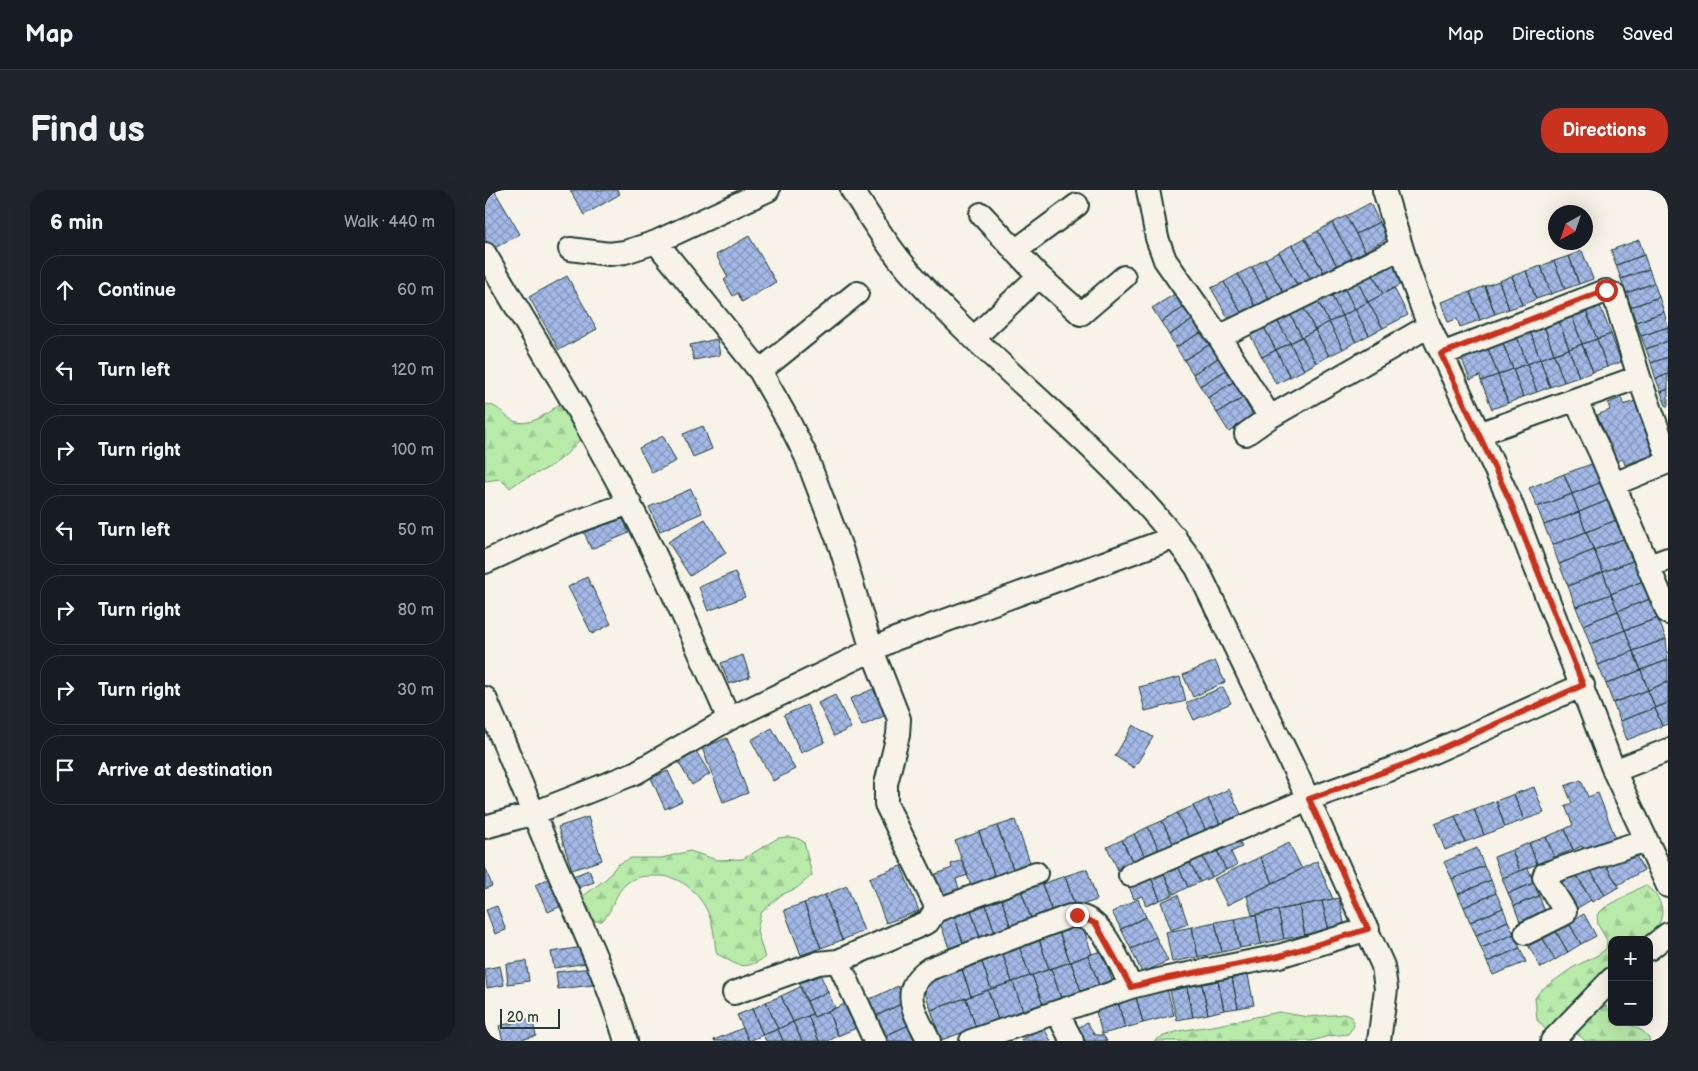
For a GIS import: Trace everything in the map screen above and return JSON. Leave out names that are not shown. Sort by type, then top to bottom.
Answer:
[{"type":"street","points":[[570,249],[609,254],[625,252],[655,242],[768,190]]},
{"type":"street","points":[[852,190],[904,266],[945,310],[1107,463],[1175,537],[1197,568],[1309,799],[1383,966],[1386,989],[1379,1041]]},
{"type":"street","points":[[1148,190],[1157,238],[1165,260],[1219,337],[1270,417]]},
{"type":"street","points":[[1384,190],[1401,248],[1429,326],[1510,501],[1583,685],[1614,771],[1656,847],[1668,886]]},
{"type":"street","points":[[1015,251],[1077,205]]},
{"type":"street","points":[[981,214],[1039,276],[1081,314],[1124,277]]},
{"type":"street","points":[[655,242],[760,371],[789,422],[822,496],[841,548],[872,650],[899,719],[898,735],[886,784],[886,804],[935,904],[935,911],[928,922],[838,961],[819,962],[734,993]]},
{"type":"street","points":[[1219,337],[1401,248]]},
{"type":"street","points":[[485,254],[571,397],[629,503],[663,570],[729,719]]},
{"type":"street","points":[[975,337],[1039,276]]},
{"type":"street","points":[[1441,354],[1606,290],[1614,295],[1639,377],[1668,458]]},
{"type":"street","points":[[760,371],[857,293]]},
{"type":"street","points":[[1246,434],[1270,417],[1429,326]]},
{"type":"street","points":[[1478,434],[1576,401],[1639,377]]},
{"type":"street","points":[[1576,401],[1614,484],[1659,562],[1668,613]]},
{"type":"street","points":[[1614,484],[1668,462]]},
{"type":"street","points":[[485,562],[562,527],[629,503]]},
{"type":"street","points":[[485,827],[534,813],[635,773],[729,719],[904,636],[1175,537]]},
{"type":"street","points":[[1130,875],[1309,799],[1411,762],[1583,685]]},
{"type":"street","points":[[485,698],[614,1001],[625,1041]]},
{"type":"street","points":[[1614,771],[1668,750]]},
{"type":"street","points":[[1526,933],[1564,914],[1565,911],[1544,877],[1545,874],[1656,847]]},
{"type":"street","points":[[935,911],[1036,873]]},
{"type":"street","points":[[929,1041],[911,998],[914,983],[921,975],[946,962],[1069,916],[1084,917],[1096,924],[1131,987]]},
{"type":"street","points":[[971,1041],[1131,987],[1279,956],[1368,929]]},
{"type":"street","points":[[1653,946],[1668,934]]},
{"type":"street","points":[[838,961],[875,1041]]},
{"type":"street","points":[[1552,1041],[1610,981]]},
{"type":"street","points":[[1057,1012],[1072,1041]]},
{"type":"green space","points":[[561,403],[580,439],[568,452],[549,467],[510,488],[500,479],[485,481],[485,404],[491,405],[512,420],[527,422],[541,417]]},
{"type":"green space","points":[[778,838],[797,838],[804,842],[812,875],[797,888],[781,895],[761,913],[757,931],[765,958],[751,965],[736,964],[717,954],[712,924],[703,903],[687,886],[678,880],[652,876],[630,881],[619,892],[602,921],[593,921],[584,909],[582,897],[607,878],[617,865],[631,858],[662,858],[690,851],[717,860],[743,859]]},
{"type":"green space","points":[[1645,885],[1658,898],[1661,905],[1661,918],[1651,936],[1608,936],[1608,982],[1601,1000],[1608,1008],[1608,1026],[1631,1026],[1640,1029],[1648,1036],[1650,1041],[1585,1041],[1573,1032],[1549,1033],[1537,1020],[1535,998],[1541,990],[1572,968],[1606,949],[1607,940],[1598,925],[1597,915],[1604,908]]},
{"type":"green space","points":[[1279,1012],[1308,1017],[1344,1014],[1352,1017],[1354,1026],[1348,1034],[1329,1036],[1312,1041],[1154,1041],[1177,1032]]},
{"type":"building","points":[[485,190],[494,190],[520,234],[491,250],[485,239]]},
{"type":"building","points":[[570,190],[617,190],[620,194],[584,215]]},
{"type":"building","points":[[1370,203],[1379,222],[1356,234],[1346,216]]},
{"type":"building","points":[[1346,216],[1365,251],[1352,258],[1332,223]]},
{"type":"building","points":[[1379,222],[1388,238],[1365,251],[1356,234]]},
{"type":"building","points":[[1332,223],[1352,258],[1337,266],[1318,231]]},
{"type":"building","points":[[1318,231],[1337,266],[1324,273],[1305,238]]},
{"type":"building","points":[[749,236],[776,282],[742,302],[738,293],[733,296],[724,280],[728,277],[716,255]]},
{"type":"building","points":[[1305,238],[1324,273],[1311,280],[1292,245]]},
{"type":"building","points":[[1639,240],[1644,255],[1616,265],[1611,250]]},
{"type":"building","points":[[1292,245],[1311,280],[1298,287],[1279,252]]},
{"type":"building","points":[[1582,251],[1593,279],[1579,284],[1569,256]]},
{"type":"building","points":[[1279,252],[1298,287],[1284,294],[1265,259]]},
{"type":"building","points":[[1644,255],[1649,269],[1621,279],[1616,265]]},
{"type":"building","points":[[1569,256],[1579,284],[1565,289],[1554,261]]},
{"type":"building","points":[[1265,259],[1284,294],[1270,302],[1252,267]]},
{"type":"building","points":[[1390,259],[1403,283],[1383,294],[1370,270]]},
{"type":"building","points":[[1554,261],[1565,289],[1551,294],[1541,266]]},
{"type":"building","points":[[1541,266],[1551,294],[1536,299],[1526,271]]},
{"type":"building","points":[[1252,267],[1270,302],[1257,309],[1238,274]]},
{"type":"building","points":[[1369,267],[1383,294],[1368,302],[1354,275]]},
{"type":"building","points":[[1649,269],[1654,283],[1626,293],[1621,279]]},
{"type":"building","points":[[1526,271],[1536,299],[1522,305],[1512,276]]},
{"type":"building","points":[[1238,274],[1257,309],[1243,316],[1224,282]]},
{"type":"building","points":[[1354,275],[1368,302],[1355,309],[1341,282]]},
{"type":"building","points":[[567,276],[597,329],[559,350],[529,297]]},
{"type":"building","points":[[1512,276],[1522,305],[1509,309],[1499,281]]},
{"type":"building","points":[[1499,281],[1509,309],[1495,314],[1485,286]]},
{"type":"building","points":[[1224,282],[1243,316],[1231,323],[1211,288]]},
{"type":"building","points":[[1341,282],[1355,309],[1342,316],[1328,289]]},
{"type":"building","points":[[1654,283],[1659,297],[1631,307],[1626,293]]},
{"type":"building","points":[[1485,286],[1495,314],[1480,320],[1470,292]]},
{"type":"building","points":[[1394,288],[1408,315],[1383,328],[1368,302]]},
{"type":"building","points":[[1328,289],[1342,316],[1329,322],[1315,296]]},
{"type":"building","points":[[1178,292],[1186,306],[1161,322],[1152,308]]},
{"type":"building","points":[[1470,292],[1480,320],[1460,327],[1457,319],[1448,322],[1441,302]]},
{"type":"building","points":[[1315,296],[1329,322],[1315,330],[1301,303]]},
{"type":"building","points":[[1659,297],[1664,312],[1636,322],[1631,307]]},
{"type":"building","points":[[1368,302],[1383,328],[1369,335],[1355,309]]},
{"type":"building","points":[[1301,303],[1315,330],[1302,337],[1288,310]]},
{"type":"building","points":[[1186,306],[1194,319],[1169,335],[1161,322]]},
{"type":"building","points":[[1600,306],[1611,334],[1597,339],[1586,311]]},
{"type":"building","points":[[1355,309],[1369,335],[1356,342],[1342,316]]},
{"type":"building","points":[[1288,310],[1302,337],[1290,343],[1275,317]]},
{"type":"building","points":[[1586,311],[1597,339],[1582,344],[1572,316]]},
{"type":"building","points":[[1664,312],[1668,327],[1641,336],[1636,322]]},
{"type":"building","points":[[1342,316],[1356,342],[1343,349],[1329,322]]},
{"type":"building","points":[[1572,316],[1582,344],[1569,349],[1559,321]]},
{"type":"building","points":[[1275,317],[1290,343],[1276,350],[1262,324]]},
{"type":"building","points":[[1194,319],[1202,332],[1176,347],[1169,335]]},
{"type":"building","points":[[1559,321],[1569,349],[1554,354],[1544,326]]},
{"type":"building","points":[[1329,322],[1343,349],[1329,356],[1315,330]]},
{"type":"building","points":[[1262,324],[1276,350],[1262,357],[1248,331]]},
{"type":"building","points":[[1544,326],[1554,354],[1540,359],[1530,331]]},
{"type":"building","points":[[1668,327],[1668,341],[1646,349],[1641,336]]},
{"type":"building","points":[[1315,330],[1329,356],[1316,363],[1302,337]]},
{"type":"building","points":[[1530,331],[1540,359],[1527,364],[1517,336]]},
{"type":"building","points":[[1202,332],[1210,344],[1184,360],[1176,347]]},
{"type":"building","points":[[1611,334],[1621,362],[1607,367],[1597,339]]},
{"type":"building","points":[[1517,336],[1527,364],[1513,369],[1502,341]]},
{"type":"building","points":[[1302,337],[1316,363],[1304,370],[1290,343]]},
{"type":"building","points":[[717,339],[720,355],[694,360],[690,345]]},
{"type":"building","points":[[1597,339],[1607,367],[1593,372],[1582,344]]},
{"type":"building","points":[[1502,341],[1513,369],[1498,375],[1487,346]]},
{"type":"building","points":[[1668,341],[1668,357],[1651,363],[1646,349]]},
{"type":"building","points":[[1290,343],[1304,370],[1290,377],[1276,350]]},
{"type":"building","points":[[1210,344],[1218,358],[1193,374],[1184,360]]},
{"type":"building","points":[[1582,344],[1593,372],[1579,377],[1569,349]]},
{"type":"building","points":[[1487,346],[1498,375],[1481,381],[1480,376],[1470,380],[1462,359]]},
{"type":"building","points":[[1569,349],[1579,377],[1564,382],[1554,354]]},
{"type":"building","points":[[1276,350],[1290,377],[1276,384],[1262,357]]},
{"type":"building","points":[[1554,354],[1564,382],[1550,387],[1540,359]]},
{"type":"building","points":[[1668,357],[1668,374],[1656,379],[1651,363]]},
{"type":"building","points":[[1218,358],[1226,370],[1200,386],[1193,374]]},
{"type":"building","points":[[1540,359],[1550,387],[1537,392],[1527,364]]},
{"type":"building","points":[[1527,364],[1537,392],[1523,397],[1513,369]]},
{"type":"building","points":[[1513,369],[1523,397],[1508,403],[1498,375]]},
{"type":"building","points":[[1226,370],[1233,382],[1208,398],[1200,386]]},
{"type":"building","points":[[1668,374],[1668,389],[1661,392],[1656,379]]},
{"type":"building","points":[[1498,375],[1508,403],[1492,409],[1481,381]]},
{"type":"building","points":[[1233,382],[1243,398],[1217,413],[1208,398]]},
{"type":"building","points":[[1668,389],[1668,406],[1666,406],[1661,392]]},
{"type":"building","points":[[1243,398],[1254,417],[1229,432],[1217,413]]},
{"type":"building","points":[[1621,398],[1624,405],[1641,399],[1659,446],[1651,449],[1653,455],[1625,465],[1623,459],[1615,462],[1597,415],[1610,410],[1608,403]]},
{"type":"building","points":[[703,426],[712,449],[693,457],[683,434]]},
{"type":"building","points":[[663,436],[676,461],[652,473],[639,448]]},
{"type":"building","points":[[1597,462],[1604,481],[1572,494],[1564,474]]},
{"type":"building","points":[[1564,474],[1572,494],[1537,507],[1529,488]]},
{"type":"building","points":[[1604,481],[1611,499],[1579,512],[1572,494]]},
{"type":"building","points":[[691,489],[702,513],[660,531],[649,507]]},
{"type":"building","points":[[1572,494],[1579,512],[1544,525],[1537,507]]},
{"type":"building","points":[[1611,499],[1619,519],[1586,532],[1579,512]]},
{"type":"building","points":[[620,511],[629,533],[591,549],[582,527]]},
{"type":"building","points":[[1579,512],[1586,532],[1552,545],[1544,525]]},
{"type":"building","points":[[705,519],[726,553],[690,576],[668,542]]},
{"type":"building","points":[[1619,519],[1626,538],[1594,550],[1586,532]]},
{"type":"building","points":[[1586,532],[1594,550],[1559,564],[1552,545]]},
{"type":"building","points":[[1626,538],[1635,560],[1603,572],[1594,550]]},
{"type":"building","points":[[1594,550],[1603,572],[1568,586],[1559,564]]},
{"type":"building","points":[[1635,560],[1643,581],[1611,594],[1603,572]]},
{"type":"building","points":[[735,572],[745,597],[708,611],[699,587]]},
{"type":"building","points":[[1603,572],[1611,594],[1576,607],[1568,586]]},
{"type":"building","points":[[587,577],[611,624],[592,634],[568,587]]},
{"type":"building","points":[[1643,581],[1650,599],[1618,611],[1611,594]]},
{"type":"building","points":[[1611,594],[1618,611],[1583,625],[1576,607]]},
{"type":"building","points":[[1650,599],[1658,618],[1625,630],[1618,611]]},
{"type":"building","points":[[1618,611],[1625,630],[1590,644],[1583,625]]},
{"type":"building","points":[[1658,618],[1666,639],[1633,651],[1625,630]]},
{"type":"building","points":[[1625,630],[1633,651],[1598,665],[1590,644]]},
{"type":"building","points":[[1666,639],[1668,660],[1641,670],[1633,651]]},
{"type":"building","points":[[1633,651],[1641,670],[1606,684],[1598,665]]},
{"type":"building","points":[[743,655],[750,677],[729,684],[721,663]]},
{"type":"building","points":[[1668,660],[1668,682],[1648,690],[1641,670]]},
{"type":"building","points":[[1215,661],[1225,682],[1193,697],[1183,675]]},
{"type":"building","points":[[1641,670],[1648,690],[1613,703],[1606,684]]},
{"type":"building","points":[[1180,677],[1186,701],[1145,711],[1139,687]]},
{"type":"building","points":[[1668,682],[1668,703],[1655,708],[1648,690]]},
{"type":"building","points":[[1223,687],[1231,703],[1194,720],[1186,703]]},
{"type":"building","points":[[873,689],[886,715],[862,726],[850,699]]},
{"type":"building","points":[[1648,690],[1655,708],[1620,721],[1613,703]]},
{"type":"building","points":[[835,695],[851,728],[834,736],[818,703]]},
{"type":"building","points":[[1668,703],[1668,724],[1662,726],[1655,708]]},
{"type":"building","points":[[807,705],[825,742],[801,753],[784,715]]},
{"type":"building","points":[[1655,708],[1662,726],[1627,740],[1620,721]]},
{"type":"building","points":[[1133,725],[1153,737],[1134,768],[1115,756]]},
{"type":"building","points":[[772,728],[795,769],[773,781],[751,740]]},
{"type":"building","points":[[727,738],[748,793],[723,802],[702,748]]},
{"type":"building","points":[[694,748],[710,774],[692,785],[676,758]]},
{"type":"building","points":[[668,771],[682,801],[665,809],[651,778]]},
{"type":"building","points":[[1581,780],[1588,797],[1598,793],[1616,839],[1584,852],[1582,846],[1573,850],[1565,829],[1573,825],[1565,806],[1572,803],[1565,786]]},
{"type":"building","points":[[1534,787],[1544,813],[1524,820],[1514,794]]},
{"type":"building","points":[[1229,789],[1242,816],[1221,826],[1208,799]]},
{"type":"building","points":[[1514,794],[1524,820],[1505,827],[1496,801]]},
{"type":"building","points":[[1208,799],[1221,826],[1207,832],[1193,806]]},
{"type":"building","points":[[1496,801],[1505,827],[1484,835],[1474,809]]},
{"type":"building","points":[[1193,806],[1207,832],[1190,840],[1177,813]]},
{"type":"building","points":[[1474,809],[1484,835],[1465,842],[1455,816]]},
{"type":"building","points":[[1177,813],[1190,840],[1175,847],[1162,821]]},
{"type":"building","points":[[1455,816],[1465,842],[1445,850],[1435,824]]},
{"type":"building","points":[[588,817],[602,860],[572,870],[558,827]]},
{"type":"building","points":[[1015,820],[1031,865],[1014,871],[997,826]]},
{"type":"building","points":[[1162,821],[1175,847],[1161,854],[1148,827]]},
{"type":"building","points":[[997,826],[1014,871],[995,877],[979,832]]},
{"type":"building","points":[[1148,827],[1161,854],[1147,861],[1134,834]]},
{"type":"building","points":[[1565,829],[1573,850],[1554,857],[1546,837]]},
{"type":"building","points":[[979,832],[995,877],[971,886],[955,841]]},
{"type":"building","points":[[1134,834],[1147,861],[1135,867],[1122,840]]},
{"type":"building","points":[[1237,836],[1242,847],[1231,852],[1237,865],[1226,870],[1215,846]]},
{"type":"building","points":[[1546,837],[1554,857],[1537,864],[1529,843]]},
{"type":"building","points":[[1122,840],[1135,867],[1120,874],[1107,847]]},
{"type":"building","points":[[1289,843],[1302,869],[1273,883],[1260,857]]},
{"type":"building","points":[[1529,843],[1537,864],[1520,871],[1512,850]]},
{"type":"building","points":[[1215,846],[1226,870],[1212,877],[1201,853]]},
{"type":"building","points":[[1477,848],[1484,866],[1452,879],[1444,862]]},
{"type":"building","points":[[1632,849],[1644,870],[1618,885],[1605,864]]},
{"type":"building","points":[[1512,850],[1520,871],[1502,878],[1494,857]]},
{"type":"building","points":[[1201,853],[1212,877],[1200,882],[1188,859]]},
{"type":"building","points":[[1260,857],[1273,883],[1227,905],[1214,879]]},
{"type":"building","points":[[1188,859],[1200,882],[1188,887],[1177,864]]},
{"type":"building","points":[[962,860],[968,875],[956,879],[960,892],[941,898],[933,875],[952,868],[951,864]]},
{"type":"building","points":[[1317,861],[1333,899],[1252,915],[1247,896]]},
{"type":"building","points":[[1177,864],[1188,887],[1174,894],[1162,870]]},
{"type":"building","points":[[1587,864],[1605,864],[1619,887],[1605,895]]},
{"type":"building","points":[[901,866],[919,911],[886,923],[869,878]]},
{"type":"building","points":[[1484,866],[1491,880],[1458,894],[1452,879]]},
{"type":"building","points":[[1588,866],[1605,895],[1592,902],[1576,873]]},
{"type":"building","points":[[485,867],[492,886],[485,889]]},
{"type":"building","points":[[1528,868],[1534,883],[1508,893],[1502,878]]},
{"type":"building","points":[[1572,868],[1591,900],[1574,910],[1556,878]]},
{"type":"building","points":[[1087,869],[1097,900],[1075,907],[1065,876]]},
{"type":"building","points":[[589,870],[594,882],[578,888],[573,876]]},
{"type":"building","points":[[1162,870],[1173,895],[1160,900],[1150,875]]},
{"type":"building","points":[[556,875],[568,903],[548,912],[535,885]]},
{"type":"building","points":[[1150,875],[1160,900],[1146,906],[1142,896],[1134,899],[1128,884]]},
{"type":"building","points":[[1065,876],[1075,907],[1053,915],[1042,884]]},
{"type":"building","points":[[1491,880],[1496,893],[1464,907],[1458,894]]},
{"type":"building","points":[[1534,883],[1539,896],[1514,906],[1508,893]]},
{"type":"building","points":[[1042,884],[1053,915],[1032,921],[1021,890]]},
{"type":"building","points":[[847,886],[864,931],[842,940],[825,895]]},
{"type":"building","points":[[1021,890],[1032,921],[1011,928],[1001,897]]},
{"type":"building","points":[[1496,893],[1503,908],[1470,922],[1464,907]]},
{"type":"building","points":[[825,895],[842,940],[821,948],[804,903]]},
{"type":"building","points":[[1178,895],[1188,924],[1171,930],[1161,902]]},
{"type":"building","points":[[1539,896],[1545,912],[1520,922],[1514,906]]},
{"type":"building","points":[[1001,897],[1011,928],[995,933],[985,902]]},
{"type":"building","points":[[1339,898],[1345,927],[1329,931],[1322,901]]},
{"type":"building","points":[[1138,899],[1146,917],[1121,929],[1112,912]]},
{"type":"building","points":[[1322,901],[1329,931],[1305,935],[1299,906]]},
{"type":"building","points":[[985,902],[995,933],[980,938],[970,907]]},
{"type":"building","points":[[804,903],[821,948],[801,955],[784,910]]},
{"type":"building","points":[[497,906],[506,930],[495,934],[486,910]]},
{"type":"building","points":[[1299,906],[1305,935],[1284,939],[1278,910]]},
{"type":"building","points":[[970,907],[980,938],[963,943],[953,912]]},
{"type":"building","points":[[1503,908],[1508,921],[1476,935],[1470,922]]},
{"type":"building","points":[[1278,910],[1284,939],[1261,944],[1256,915]]},
{"type":"building","points":[[953,912],[963,943],[949,948],[938,917]]},
{"type":"building","points":[[1584,914],[1596,936],[1581,944],[1568,922]]},
{"type":"building","points":[[1256,915],[1261,944],[1240,948],[1234,919]]},
{"type":"building","points":[[1146,917],[1156,937],[1131,949],[1121,929]]},
{"type":"building","points":[[1234,919],[1240,948],[1222,952],[1215,922]]},
{"type":"building","points":[[1508,921],[1514,934],[1481,948],[1476,935]]},
{"type":"building","points":[[1215,922],[1222,952],[1198,957],[1192,927]]},
{"type":"building","points":[[1568,922],[1581,944],[1568,952],[1555,930]]},
{"type":"building","points":[[1082,924],[1092,954],[1070,962],[1059,932]]},
{"type":"building","points":[[1192,927],[1198,957],[1172,962],[1166,932]]},
{"type":"building","points":[[1555,930],[1568,952],[1555,960],[1542,937]]},
{"type":"building","points":[[1059,932],[1070,962],[1049,969],[1039,939]]},
{"type":"building","points":[[1514,934],[1520,948],[1487,962],[1481,948]]},
{"type":"building","points":[[1156,937],[1168,961],[1142,973],[1131,949]]},
{"type":"building","points":[[1542,937],[1555,960],[1541,968],[1528,945]]},
{"type":"building","points":[[1039,939],[1049,969],[1030,976],[1019,946]]},
{"type":"building","points":[[1019,946],[1030,976],[1012,982],[1002,952]]},
{"type":"building","points":[[583,947],[586,963],[554,968],[551,952]]},
{"type":"building","points":[[1520,948],[1526,962],[1493,975],[1487,962]]},
{"type":"building","points":[[1102,951],[1112,980],[1099,985],[1088,955]]},
{"type":"building","points":[[1002,952],[1012,982],[991,989],[981,959]]},
{"type":"building","points":[[1088,955],[1099,985],[1081,991],[1071,962]]},
{"type":"building","points":[[981,959],[991,989],[971,996],[961,966]]},
{"type":"building","points":[[526,961],[529,981],[508,984],[506,964]]},
{"type":"building","points":[[1071,962],[1081,991],[1061,998],[1051,969]]},
{"type":"building","points":[[500,966],[504,985],[487,988],[485,969]]},
{"type":"building","points":[[592,968],[593,985],[558,989],[556,972]]},
{"type":"building","points":[[1051,969],[1061,998],[1043,1005],[1032,975]]},
{"type":"building","points":[[962,970],[971,996],[931,1010],[922,984]]},
{"type":"building","points":[[820,974],[828,992],[807,1001],[799,983]]},
{"type":"building","points":[[1032,975],[1043,1005],[1023,1011],[1013,982]]},
{"type":"building","points":[[1248,975],[1254,1005],[1238,1008],[1232,978]]},
{"type":"building","points":[[1232,978],[1238,1008],[1224,1010],[1218,981]]},
{"type":"building","points":[[1218,981],[1224,1010],[1208,1014],[1202,984]]},
{"type":"building","points":[[1013,982],[1023,1011],[998,1020],[988,990]]},
{"type":"building","points":[[1202,984],[1208,1014],[1193,1017],[1187,987]]},
{"type":"building","points":[[898,986],[905,1002],[876,1016],[868,1000]]},
{"type":"building","points":[[800,987],[812,1014],[793,1022],[781,996]]},
{"type":"building","points":[[1187,987],[1193,1017],[1177,1020],[1170,991]]},
{"type":"building","points":[[1167,989],[1174,1015],[1143,1023],[1136,997]]},
{"type":"building","points":[[988,990],[998,1020],[976,1028],[966,998]]},
{"type":"building","points":[[828,992],[835,1008],[814,1017],[807,1001]]},
{"type":"building","points":[[781,996],[793,1022],[778,1029],[766,1002]]},
{"type":"building","points":[[1136,997],[1143,1023],[1125,1028],[1118,1002]]},
{"type":"building","points":[[966,998],[976,1028],[941,1040],[931,1010]]},
{"type":"building","points":[[766,1002],[778,1029],[763,1035],[752,1009]]},
{"type":"building","points":[[905,1002],[915,1022],[885,1036],[876,1016]]},
{"type":"building","points":[[1118,1002],[1125,1028],[1102,1034],[1095,1008]]},
{"type":"building","points":[[845,1004],[856,1028],[838,1036],[828,1011]]},
{"type":"building","points":[[752,1009],[763,1035],[749,1041],[737,1015]]},
{"type":"building","points":[[828,1011],[838,1036],[828,1041],[819,1041],[808,1016],[812,1014],[814,1017]]},
{"type":"building","points":[[808,1016],[819,1041],[802,1041],[793,1022]]},
{"type":"building","points":[[532,1018],[536,1036],[516,1041],[503,1041],[499,1026]]},
{"type":"building","points":[[793,1022],[802,1041],[783,1041],[778,1029]]},
{"type":"building","points":[[915,1022],[924,1041],[887,1041],[885,1036]]},
{"type":"building","points":[[1087,1022],[1095,1035],[1103,1035],[1107,1041],[1082,1041],[1075,1030]]},
{"type":"building","points":[[1043,1027],[1051,1041],[1021,1040]]},
{"type":"building","points":[[743,1028],[749,1041],[714,1041],[714,1040]]},
{"type":"building","points":[[778,1029],[783,1041],[766,1041],[763,1035]]},
{"type":"route","points":[[1077,915],[1090,919],[1096,924],[1131,987],[1279,956],[1368,929],[1309,799],[1411,762],[1583,685],[1510,501],[1441,354],[1606,290]]}]
